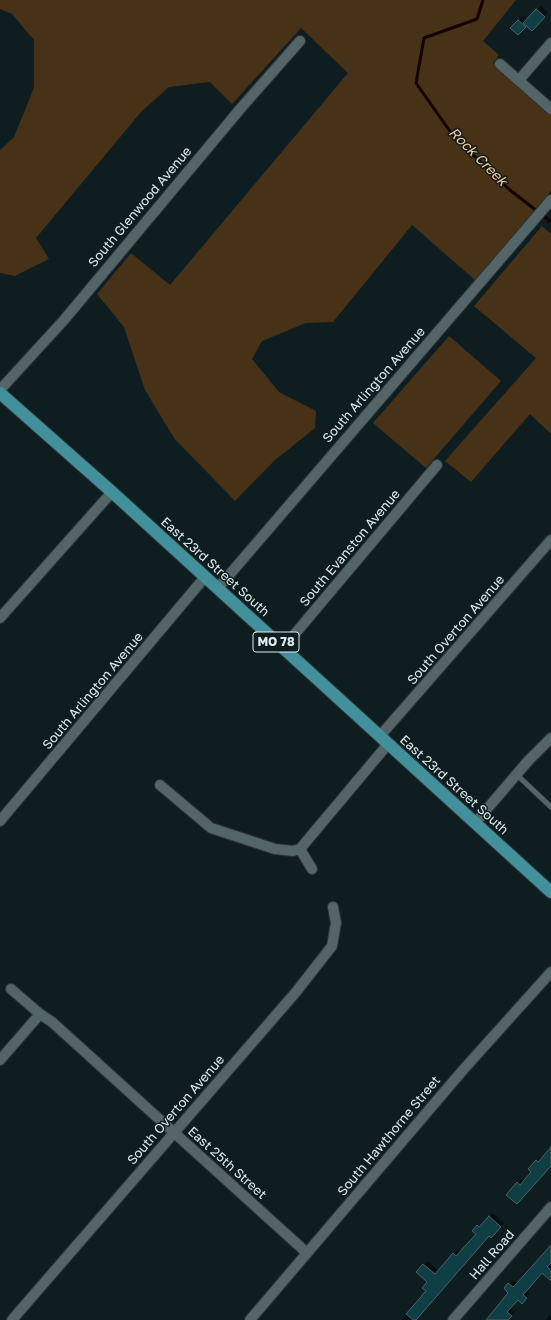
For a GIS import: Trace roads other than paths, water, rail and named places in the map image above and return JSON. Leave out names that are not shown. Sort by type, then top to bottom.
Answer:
[{"type":"main road","name":"East 23rd Street South","points":[[0,391],[551,892]]},
{"type":"street","name":"South Glenwood Avenue","points":[[0,391],[300,41]]},
{"type":"street","points":[[519,80],[551,43]]},
{"type":"street","points":[[500,64],[551,109]]},
{"type":"street","name":"South Arlington Avenue","points":[[218,588],[550,200]]},
{"type":"street","name":"South Evanston Avenue","points":[[283,648],[437,465]]},
{"type":"street","points":[[0,618],[112,492]]},
{"type":"street","name":"South Overton Avenue","points":[[300,849],[384,740],[551,540]]},
{"type":"street","name":"South Arlington Avenue","points":[[0,821],[205,577]]},
{"type":"street","points":[[475,823],[516,774],[551,738]]},
{"type":"street","points":[[160,786],[211,828],[275,849],[293,851],[300,849],[312,869]]},
{"type":"street","name":"South Overton Avenue","points":[[12,1320],[296,992],[332,946],[336,924],[333,907]]},
{"type":"street","name":"South Hawthorne Street","points":[[250,1320],[463,1070],[551,972]]},
{"type":"street","name":"East 25th Street","points":[[11,989],[40,1014],[52,1022],[307,1253]]},
{"type":"street","points":[[0,1060],[40,1014]]},
{"type":"street","name":"Hall Road","points":[[453,1320],[551,1207]]},
{"type":"lane","points":[[516,774],[551,807]]},
{"type":"waterway","name":"Rock Creek","points":[[483,0],[477,19],[424,38],[416,83],[454,137],[510,190],[551,222]]}]
